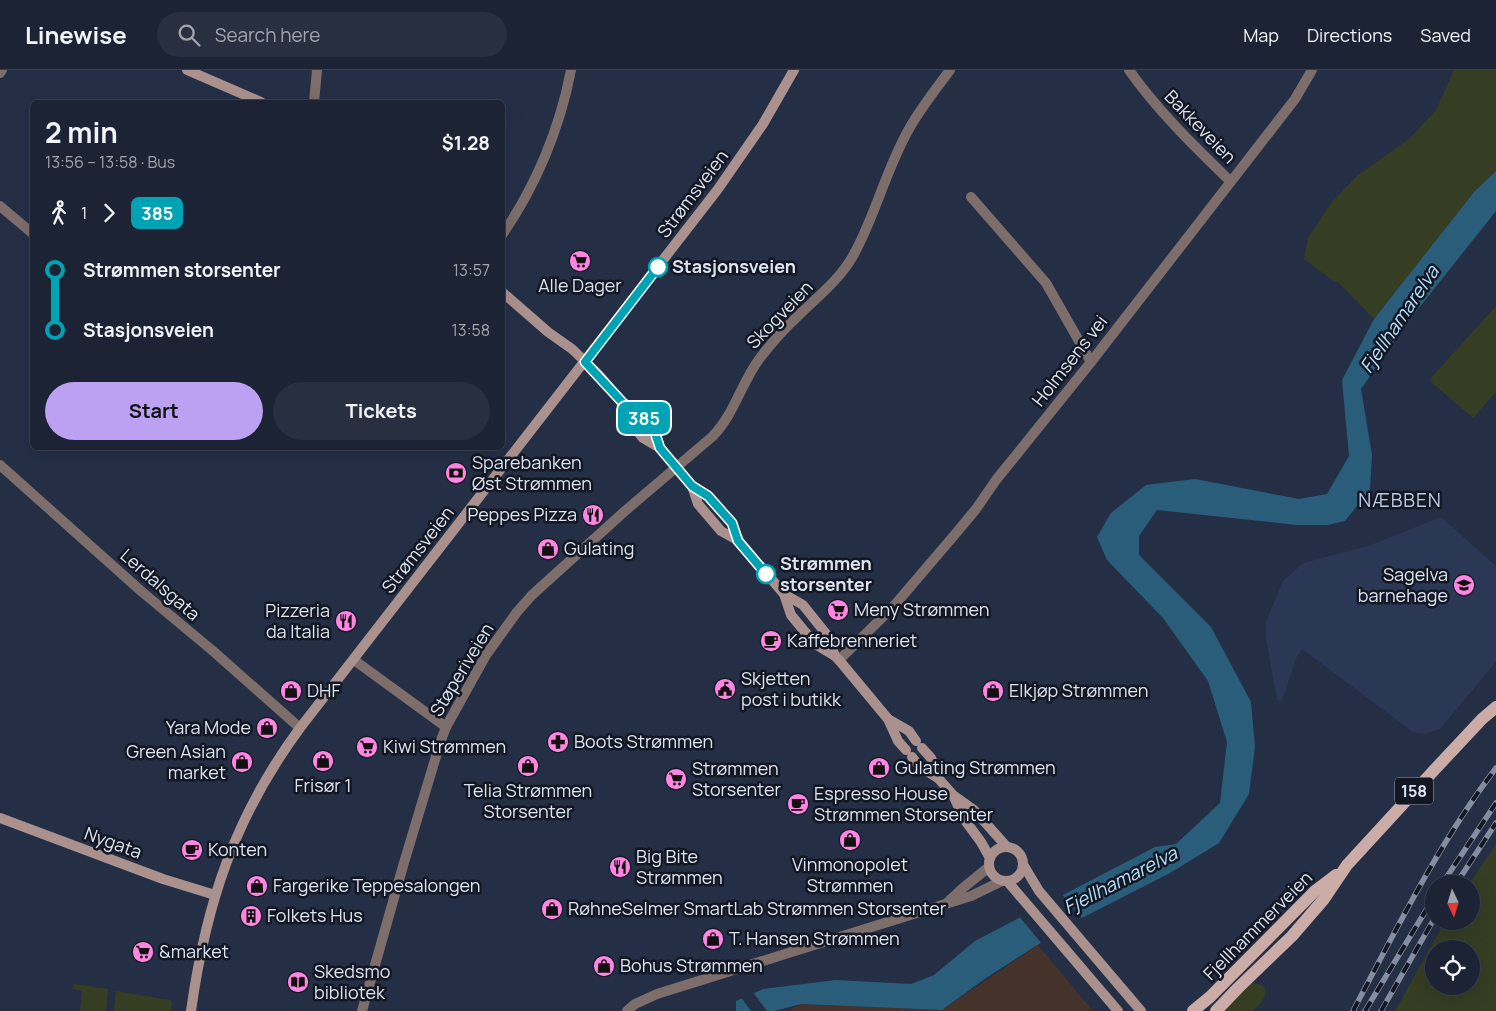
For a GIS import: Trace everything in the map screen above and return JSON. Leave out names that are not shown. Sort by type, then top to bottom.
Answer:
[{"type":"main road","points":[[187,70],[256,100]]},
{"type":"main road","name":"Strømsveien","points":[[191,1011],[199,957],[215,895],[233,844],[252,803],[270,772],[300,728],[585,362],[730,172],[773,108],[794,70]]},
{"type":"main road","points":[[505,295],[585,362],[623,403],[629,421],[643,438],[660,448],[692,486],[698,504],[721,531],[738,541],[784,594],[803,605],[827,635],[837,658],[888,719],[898,741],[920,767],[938,778],[953,795],[974,810],[1007,847],[1018,851],[1024,866],[1039,891],[1141,1011]]},
{"type":"main road","points":[[784,594],[791,615],[815,644],[837,658]]},
{"type":"main road","name":"Fjellhammerveien","points":[[1193,1011],[1226,982],[1315,892],[1347,865],[1482,719],[1496,700]]},
{"type":"main road","name":"Fjellhammerveien","points":[[1482,719],[1496,707]]},
{"type":"main road","points":[[888,719],[909,731],[931,758],[938,778]]},
{"type":"main road","points":[[953,795],[964,819],[981,842],[994,876],[1005,881],[1026,902],[1118,1011]]},
{"type":"main road","name":"Nygata","points":[[0,818],[163,879],[215,895]]},
{"type":"main road","points":[[990,863],[997,850],[1007,847]]},
{"type":"main road","name":"Fjellhammerveien","points":[[1216,1011],[1292,936],[1324,899],[1347,865]]},
{"type":"main road","points":[[1005,881],[1017,878],[1024,866]]},
{"type":"street","points":[[314,100],[317,70]]},
{"type":"street","points":[[505,230],[514,217],[545,156],[557,125],[571,70]]},
{"type":"street","name":"Skogveien","points":[[676,467],[722,427],[735,406],[745,380],[760,358],[800,314],[828,288],[854,255],[909,129],[950,70]]},
{"type":"street","name":"Bakkeveien","points":[[1129,70],[1143,90],[1174,125],[1230,182]]},
{"type":"street","name":"Holmsens vei","points":[[837,658],[893,607],[958,532],[996,480],[1091,362],[1295,99],[1312,70]]},
{"type":"street","points":[[971,197],[1046,283],[1091,362]]},
{"type":"street","points":[[0,206],[30,231]]},
{"type":"street","name":"Lerdalsgata","points":[[0,465],[141,591],[300,728]]},
{"type":"street","name":"Støperiveien","points":[[362,1011],[419,811],[446,727],[486,655],[532,594],[676,467]]},
{"type":"street","points":[[354,660],[446,727]]},
{"type":"street","points":[[948,903],[990,863]]},
{"type":"street","points":[[627,1011],[635,1004],[657,994],[971,896],[1005,881]]},
{"type":"shaded area","points":[[1441,517],[1496,566],[1496,662],[1440,729],[1424,734],[1413,732],[1302,649],[1296,658],[1282,701],[1277,700],[1266,638],[1266,622],[1283,581],[1303,563],[1371,545]]},
{"type":"shaded area","points":[[1038,945],[1093,1011],[788,1011],[801,1004],[942,1010]]},
{"type":"green space","points":[[1453,70],[1496,70],[1496,171],[1474,192],[1374,319],[1338,282],[1335,282],[1304,259],[1308,238],[1332,202],[1357,176],[1409,139],[1436,110]]},
{"type":"green space","points":[[1496,306],[1496,392],[1473,418],[1429,380]]},
{"type":"green space","points":[[1496,844],[1496,1011],[1395,1011],[1425,957],[1425,995],[1480,995],[1480,940],[1434,940],[1440,930],[1480,930],[1480,875],[1475,875]]},
{"type":"green space","points":[[1254,983],[1265,988],[1265,995],[1253,1011],[1223,1011],[1250,984]]},
{"type":"green space","points":[[74,984],[108,989],[106,1011],[80,1011],[82,991],[72,989]]},
{"type":"green space","points":[[116,991],[170,1000],[172,1002],[171,1011],[114,1011]]},
{"type":"water","name":"Fjellhamarelva","points":[[1496,171],[1496,211],[1407,323],[1361,389],[1372,455],[1370,490],[1345,521],[1328,525],[1297,525],[1157,510],[1139,536],[1139,555],[1211,627],[1251,702],[1255,747],[1249,794],[1219,843],[1170,873],[1070,924],[986,978],[942,1010],[801,1004],[774,1011],[736,1011],[736,1001],[763,989],[836,980],[911,984],[934,975],[975,941],[1155,847],[1176,844],[1220,803],[1227,742],[1208,681],[1163,618],[1107,560],[1097,537],[1111,513],[1146,485],[1195,479],[1299,499],[1327,494],[1349,456],[1342,380],[1374,319],[1474,192]]},
{"type":"pier","points":[[1061,893],[1082,918],[1042,944],[1018,915]]},
{"type":"pier","points":[[752,991],[767,1011],[751,1011],[740,996]]},
{"type":"railway","points":[[1353,1011],[1437,856],[1496,768]]},
{"type":"railway","points":[[1448,875],[1496,803]]},
{"type":"railway","points":[[1462,875],[1496,823]]},
{"type":"railway","points":[[1365,1011],[1425,912]]},
{"type":"railway","points":[[1381,1011],[1428,930]]},
{"type":"bus line","name":"385","points":[[658,267],[585,362],[623,403],[640,414],[654,430],[660,448],[692,486],[708,496],[732,523],[738,541],[766,574]]},
{"type":"place","name":"Alle Dager","points":[[580,261]]},
{"type":"place","name":"Stasjonsveien","points":[[658,267]]},
{"type":"place","name":"Sparebanken Øst Strømmen","points":[[456,473]]},
{"type":"place","name":"Peppes Pizza","points":[[593,515]]},
{"type":"place","name":"Gulating","points":[[548,549]]},
{"type":"place","name":"Strømmen storsenter","points":[[766,574]]},
{"type":"place","name":"Sagelva barnehage","points":[[1464,585]]},
{"type":"place","name":"Meny Strømmen","points":[[838,610]]},
{"type":"place","name":"Pizzeria da Italia","points":[[346,621]]},
{"type":"place","name":"Kaffebrenneriet","points":[[771,641]]},
{"type":"place","name":"Skjetten post i butikk","points":[[725,689]]},
{"type":"place","name":"DHF","points":[[291,691]]},
{"type":"place","name":"Elkjøp Strømmen","points":[[993,691]]},
{"type":"place","name":"Yara Mode","points":[[267,728]]},
{"type":"place","name":"Boots Strømmen","points":[[558,742]]},
{"type":"place","name":"Kiwi Strømmen","points":[[367,747]]},
{"type":"place","name":"Frisør 1","points":[[323,761]]},
{"type":"place","name":"Green Asian market","points":[[242,762]]},
{"type":"place","name":"Telia Strømmen Storsenter","points":[[528,766]]},
{"type":"place","name":"Gulating Strømmen","points":[[879,768]]},
{"type":"place","name":"Strømmen Storsenter","points":[[676,779]]},
{"type":"place","name":"Espresso House Strømmen Storsenter","points":[[798,804]]},
{"type":"place","name":"Vinmonopolet Strømmen","points":[[850,840]]},
{"type":"place","name":"Konten","points":[[192,850]]},
{"type":"place","name":"Big Bite Strømmen","points":[[620,867]]},
{"type":"place","name":"Fargerike Teppesalongen","points":[[257,886]]},
{"type":"place","name":"RøhneSelmer SmartLab Strømmen Storsenter","points":[[552,909]]},
{"type":"place","name":"Folkets Hus","points":[[251,916]]},
{"type":"place","name":"T. Hansen Strømmen","points":[[713,939]]},
{"type":"place","name":"&market","points":[[143,952]]},
{"type":"place","name":"Bohus Strømmen","points":[[604,966]]},
{"type":"place","name":"Skedsmo bibliotek","points":[[298,982]]},
{"type":"district","name":"NÆBBEN","points":[[1400,500]]}]
